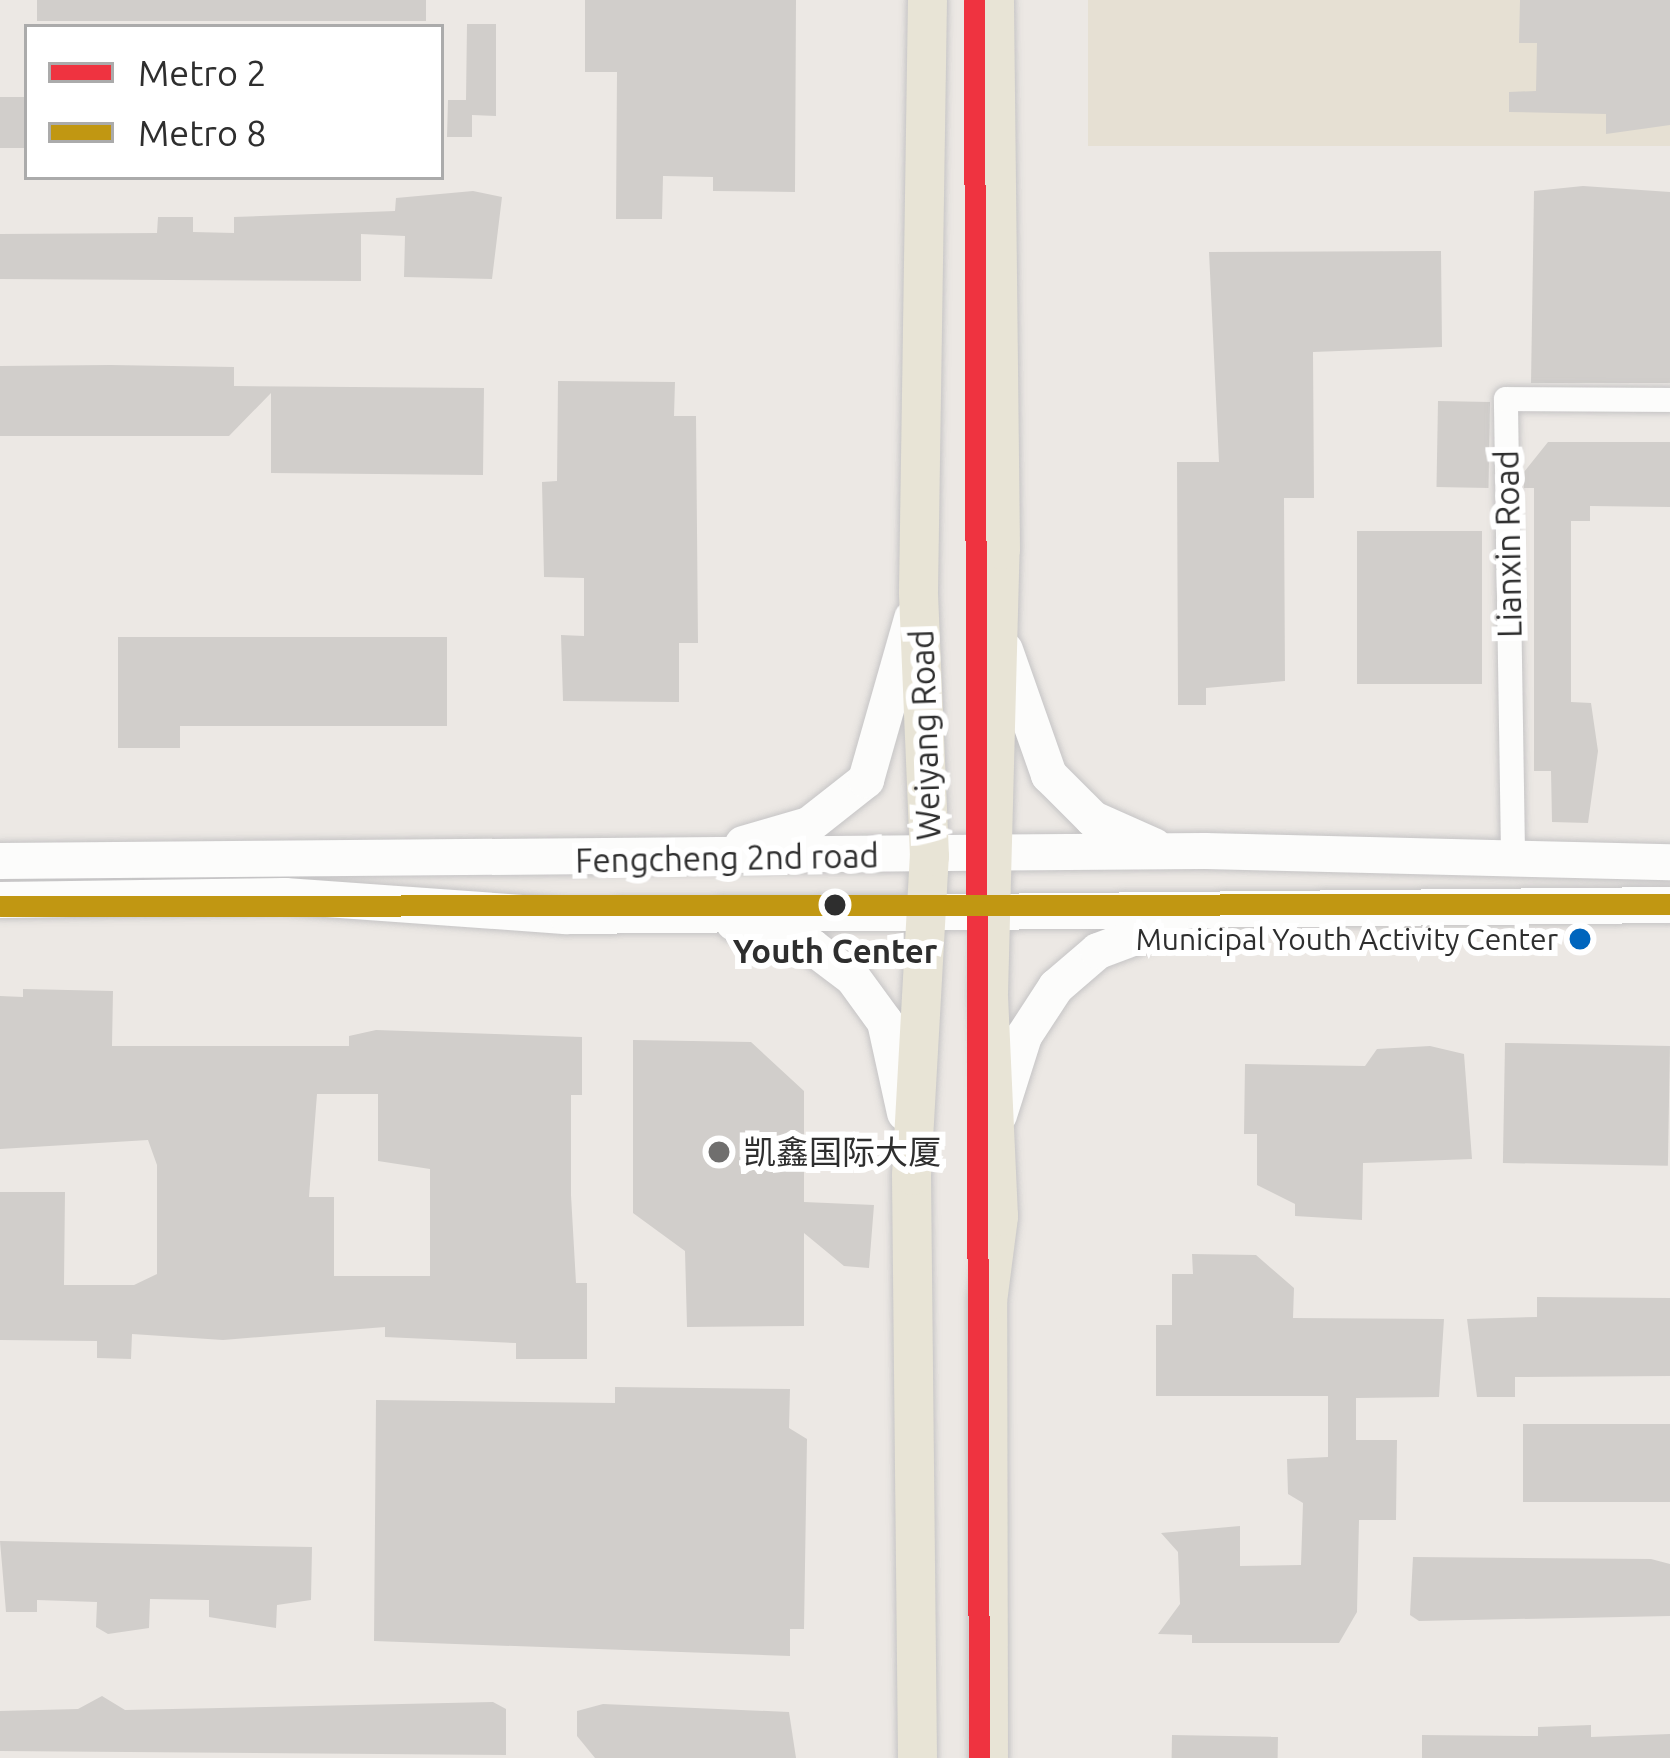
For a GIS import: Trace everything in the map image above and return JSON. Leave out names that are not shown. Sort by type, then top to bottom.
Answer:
[{"type":"main road","name":"Weiyang Road","points":[[917,1758],[911,1175],[920,910],[929,856],[918,591],[927,0]]},
{"type":"main road","name":"Weiyang Road","points":[[988,1758],[997,1131],[992,855],[998,622],[994,0]]},
{"type":"main road","points":[[649,859],[808,825],[866,780],[918,591]]},
{"type":"main road","points":[[998,622],[1025,726],[1049,775],[1115,833],[1205,851]]},
{"type":"main road","name":"Fengcheng 2nd road","points":[[0,861],[1205,851],[1513,852],[1670,862]]},
{"type":"main road","name":"Fengcheng 2nd road","points":[[0,899],[285,896],[659,916],[1670,905]]},
{"type":"main road","points":[[997,1131],[1024,1036],[1076,967],[1125,937],[1266,908]]},
{"type":"main road","points":[[659,916],[782,936],[853,978],[894,1048],[911,1175]]},
{"type":"street","name":"Lianxin Road","points":[[1513,852],[1506,399],[1670,400]]},
{"type":"shaded area","points":[[1088,0],[1670,0],[1670,146],[1088,146]]},
{"type":"building","points":[[37,0],[426,0],[426,21],[37,21]]},
{"type":"building","points":[[585,0],[796,0],[795,192],[713,191],[713,177],[663,176],[662,219],[616,219],[617,72],[585,72]]},
{"type":"building","points":[[1520,0],[1670,0],[1670,125],[1606,134],[1606,114],[1509,112],[1509,92],[1536,91],[1537,43],[1519,43]]},
{"type":"building","points":[[467,24],[496,24],[496,116],[472,115],[472,137],[447,137],[448,100],[466,100]]},
{"type":"building","points":[[0,97],[24,97],[24,148],[0,148]]},
{"type":"building","points":[[1583,186],[1670,192],[1670,383],[1531,383],[1534,191]]},
{"type":"building","points":[[473,191],[502,197],[492,279],[404,277],[405,236],[361,234],[361,281],[0,279],[0,234],[157,233],[158,217],[193,217],[193,232],[234,233],[234,217],[395,211],[396,198]]},
{"type":"building","points":[[1441,251],[1442,347],[1313,352],[1314,498],[1284,498],[1285,681],[1206,688],[1206,705],[1178,705],[1177,462],[1219,462],[1209,252]]},
{"type":"building","points":[[0,366],[234,367],[234,386],[484,388],[483,475],[271,473],[271,393],[229,436],[0,436]]},
{"type":"building","points":[[558,381],[675,382],[674,416],[696,416],[698,643],[679,643],[679,702],[563,701],[561,635],[584,636],[584,578],[544,577],[542,482],[557,481]]},
{"type":"building","points":[[1438,401],[1490,402],[1488,488],[1436,487]]},
{"type":"building","points":[[1548,442],[1670,442],[1670,507],[1590,506],[1590,521],[1571,521],[1571,702],[1591,703],[1598,751],[1588,823],[1552,822],[1551,771],[1534,771],[1534,488],[1524,488],[1524,472]]},
{"type":"building","points":[[1357,531],[1482,531],[1482,684],[1357,684]]},
{"type":"building","points":[[118,637],[447,637],[447,726],[180,726],[180,748],[118,748]]},
{"type":"building","points":[[23,989],[113,991],[112,1046],[349,1046],[349,1036],[376,1030],[582,1037],[582,1095],[571,1095],[571,1195],[576,1283],[587,1283],[587,1359],[516,1359],[516,1343],[385,1337],[385,1327],[223,1340],[132,1334],[131,1359],[97,1358],[97,1341],[0,1340],[0,1192],[65,1192],[64,1285],[134,1285],[157,1274],[157,1165],[148,1140],[0,1149],[0,996],[23,997]],"holes":[[[317,1094],[378,1094],[378,1161],[430,1169],[430,1276],[334,1276],[334,1197],[309,1197]]]},
{"type":"building","name":"凯鑫国际大厦","points":[[633,1040],[751,1042],[804,1091],[804,1202],[874,1205],[869,1268],[844,1266],[804,1233],[804,1326],[687,1327],[685,1251],[633,1213]]},
{"type":"building","points":[[1505,1043],[1670,1046],[1668,1166],[1503,1163]]},
{"type":"building","points":[[1430,1046],[1464,1054],[1472,1159],[1363,1163],[1362,1220],[1295,1216],[1295,1204],[1257,1185],[1257,1134],[1244,1134],[1245,1064],[1365,1066],[1377,1049]]},
{"type":"building","points":[[1192,1254],[1256,1255],[1294,1288],[1293,1318],[1444,1319],[1439,1397],[1356,1398],[1356,1440],[1397,1440],[1396,1520],[1359,1520],[1357,1612],[1339,1643],[1192,1643],[1192,1635],[1158,1634],[1180,1604],[1178,1552],[1161,1533],[1240,1526],[1240,1566],[1301,1565],[1303,1503],[1288,1494],[1287,1459],[1328,1457],[1328,1396],[1156,1396],[1156,1325],[1172,1325],[1172,1274],[1193,1274]]},
{"type":"building","points":[[1537,1297],[1670,1298],[1670,1376],[1515,1377],[1515,1397],[1477,1397],[1467,1319],[1537,1317]]},
{"type":"building","points":[[615,1387],[790,1389],[789,1428],[807,1439],[804,1629],[790,1629],[790,1656],[374,1641],[376,1400],[615,1403]]},
{"type":"building","points":[[1523,1424],[1670,1424],[1670,1502],[1523,1502]]},
{"type":"building","points":[[0,1541],[312,1547],[311,1600],[277,1605],[276,1628],[209,1617],[209,1600],[150,1599],[149,1628],[108,1634],[96,1627],[97,1602],[37,1600],[37,1612],[6,1612]]},
{"type":"building","points":[[1413,1557],[1651,1559],[1670,1564],[1670,1616],[1419,1621],[1410,1615]]},
{"type":"building","points":[[102,1696],[125,1710],[493,1702],[506,1709],[506,1755],[0,1751],[0,1711],[78,1709]]},
{"type":"building","points":[[603,1704],[789,1712],[796,1758],[595,1758],[577,1736],[577,1711]]},
{"type":"building","points":[[1591,1725],[1591,1737],[1670,1734],[1670,1758],[1422,1758],[1422,1735],[1538,1736],[1538,1727]]},
{"type":"building","points":[[1172,1735],[1278,1737],[1278,1758],[1172,1758]]},
{"type":"metro line","name":"2","points":[[974,0],[979,1758]]},
{"type":"metro line","name":"8","points":[[0,906],[1670,904]]},
{"type":"place","name":"Youth Center","points":[[835,905]]},
{"type":"place","name":"Municipal Youth Activity Center","points":[[1580,939]]},
{"type":"place","name":"凯鑫国际大厦","points":[[719,1152]]}]
